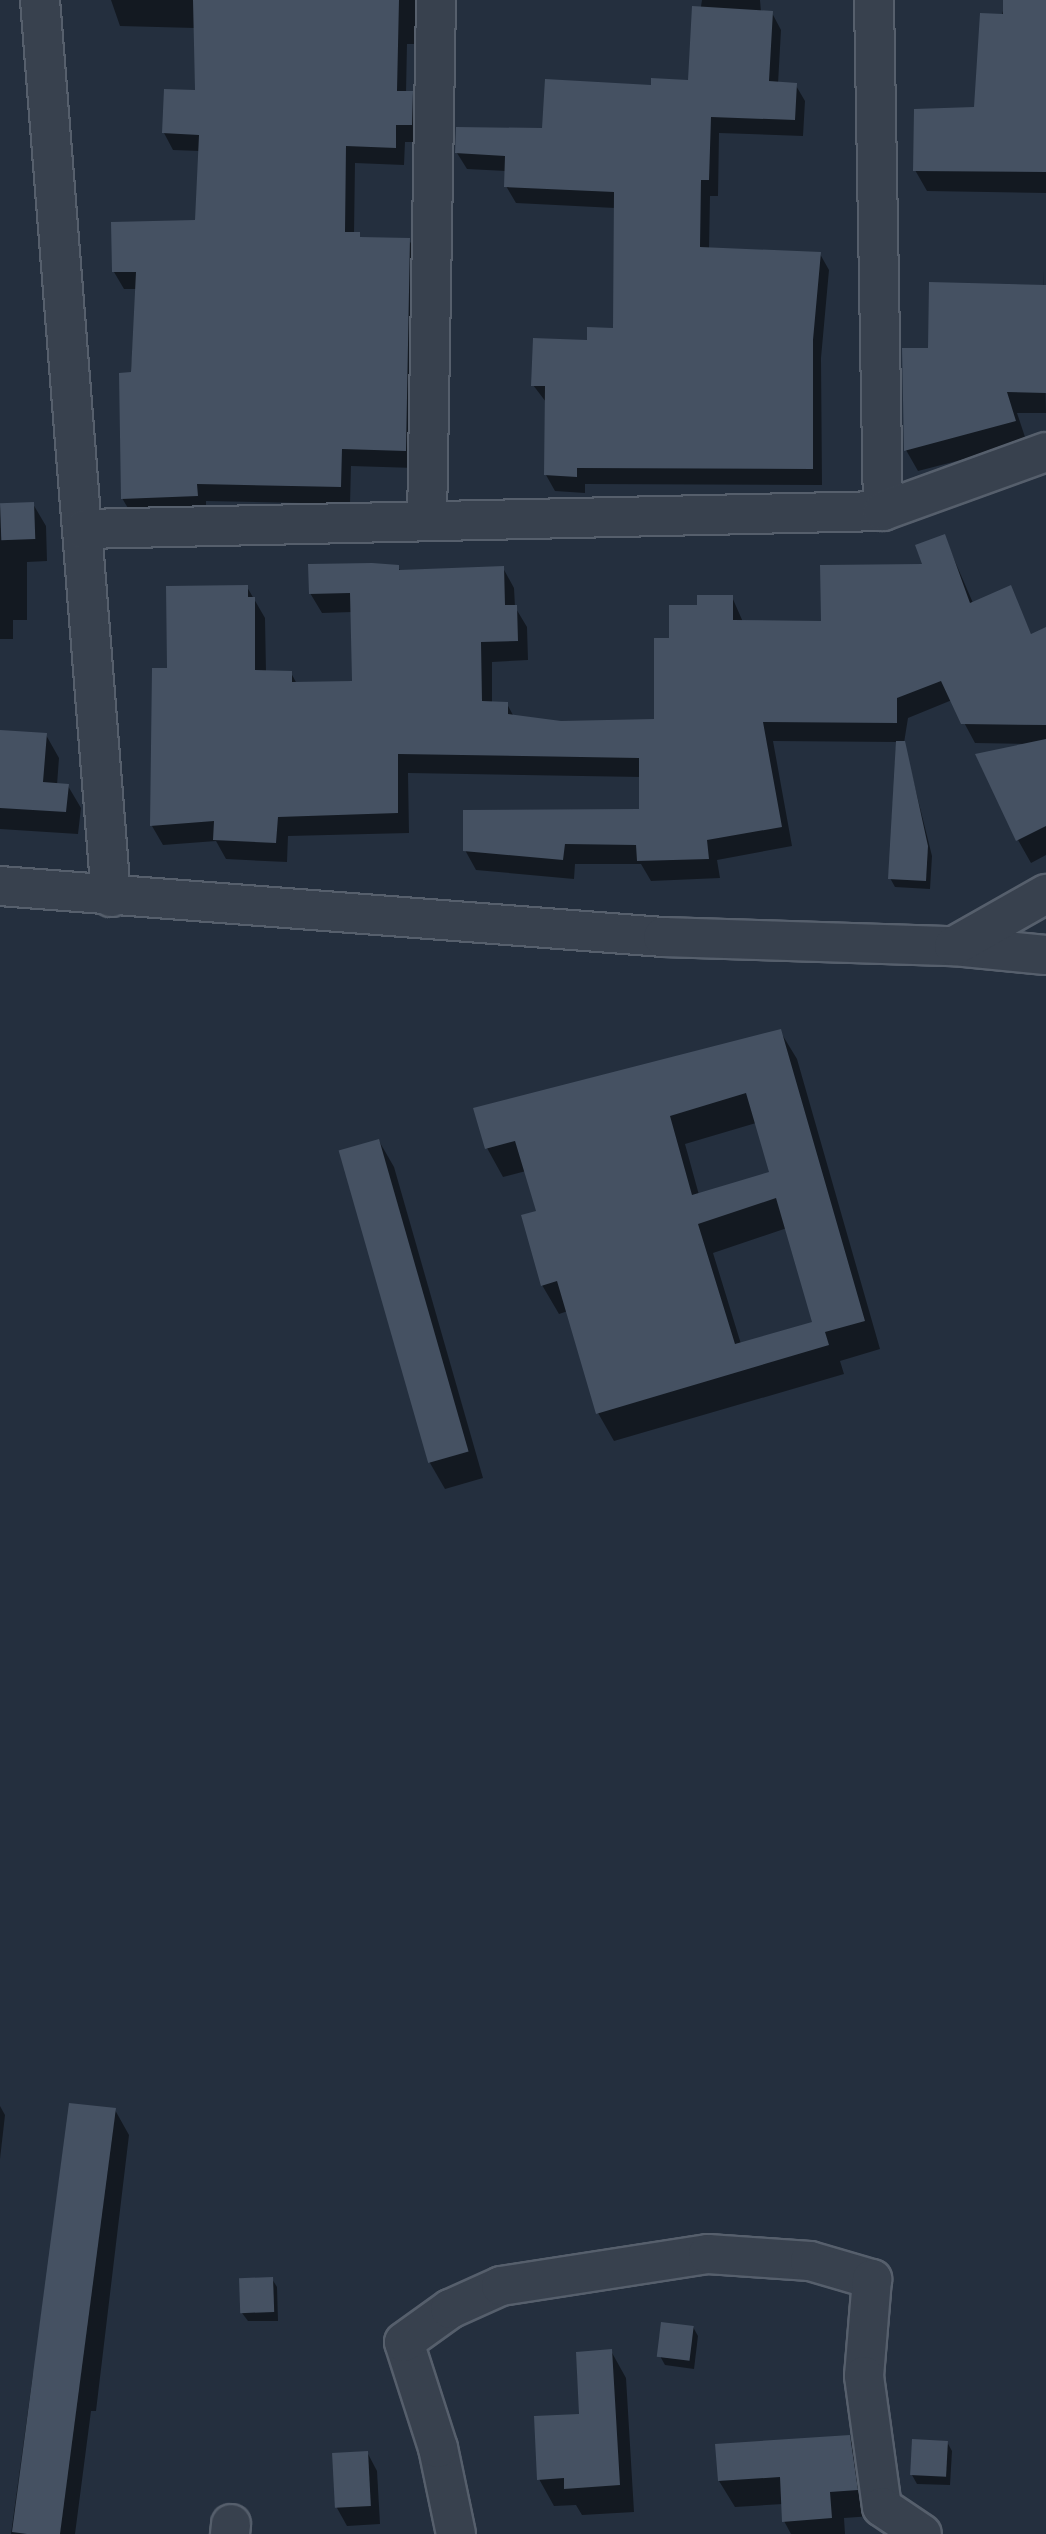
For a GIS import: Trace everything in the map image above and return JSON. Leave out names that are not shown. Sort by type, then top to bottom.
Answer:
[{"type":"street","points":[[40,0],[84,529],[111,897]]},
{"type":"street","points":[[427,521],[436,0]]},
{"type":"street","points":[[874,0],[883,511]]},
{"type":"street","points":[[84,529],[883,511],[1046,452]]},
{"type":"street","points":[[0,886],[111,897],[663,937],[954,946],[1046,956]]},
{"type":"street","points":[[954,946],[1046,894]]},
{"type":"street","points":[[456,2534],[438,2448],[404,2342],[450,2309],[501,2286],[708,2254],[810,2261],[872,2279],[864,2376],[882,2507],[922,2534]]},
{"type":"building","points":[[193,0],[399,0],[397,91],[413,91],[412,125],[396,125],[396,148],[346,146],[345,232],[360,232],[360,237],[410,238],[406,451],[342,449],[341,487],[197,484],[198,496],[121,499],[119,373],[131,372],[136,272],[112,272],[111,222],[195,220],[199,135],[162,133],[164,89],[195,90]]},
{"type":"building","points":[[1003,0],[1046,0],[1046,172],[913,171],[914,109],[974,107],[980,13],[1003,14]]},
{"type":"building","points":[[692,6],[773,11],[769,81],[797,83],[795,120],[711,117],[709,180],[701,180],[700,247],[821,252],[813,340],[813,469],[577,468],[577,477],[544,475],[545,386],[531,386],[533,338],[587,340],[587,327],[613,328],[614,192],[504,187],[505,156],[455,153],[456,127],[542,128],[545,79],[651,85],[651,78],[688,80]]},
{"type":"building","points":[[929,282],[1046,285],[1046,393],[1007,392],[1016,421],[904,451],[902,348],[928,348]]},
{"type":"building","points":[[34,502],[35,539],[1,540],[0,503]]},
{"type":"building","points":[[945,534],[970,603],[1011,585],[1031,634],[1046,627],[1046,725],[961,724],[941,681],[897,698],[897,723],[763,722],[782,827],[707,840],[709,859],[637,861],[636,845],[565,844],[563,860],[463,851],[463,810],[639,809],[639,758],[398,754],[398,813],[278,817],[276,843],[213,840],[214,821],[150,826],[152,668],[167,668],[166,586],[248,585],[248,597],[255,597],[255,670],[292,671],[292,682],[352,681],[350,593],[309,594],[308,564],[372,563],[399,565],[399,570],[504,566],[505,605],[517,605],[518,641],[481,642],[482,701],[508,702],[508,714],[561,721],[654,719],[654,638],[669,638],[669,605],[697,605],[697,595],[733,595],[733,620],[821,621],[820,565],[922,564],[915,545]]},
{"type":"building","points":[[0,730],[47,733],[43,782],[69,784],[66,812],[0,808]]},
{"type":"building","points":[[1046,739],[1046,826],[1016,841],[975,754]]},
{"type":"building","points":[[896,741],[905,741],[928,846],[926,881],[888,879]]},
{"type":"building","points":[[781,1029],[865,1321],[825,1332],[829,1345],[596,1414],[557,1281],[541,1286],[521,1215],[536,1211],[515,1141],[485,1149],[473,1108]],"holes":[[[746,1093],[769,1172],[692,1195],[670,1116]],[[776,1198],[812,1322],[735,1344],[698,1224]]]},
{"type":"building","points":[[379,1139],[469,1451],[428,1463],[339,1151]]},
{"type":"building","points":[[69,2103],[116,2108],[60,2534],[27,2534],[12,2532]]},
{"type":"building","points":[[273,2277],[274,2312],[240,2313],[239,2278]]},
{"type":"building","points":[[661,2322],[694,2326],[689,2361],[657,2357]]},
{"type":"building","points":[[612,2349],[620,2485],[564,2489],[564,2478],[537,2480],[534,2416],[579,2414],[576,2352]]},
{"type":"building","points":[[850,2435],[858,2490],[830,2492],[832,2518],[782,2522],[780,2477],[718,2481],[715,2444]]},
{"type":"building","points":[[912,2439],[948,2441],[946,2477],[910,2475]]},
{"type":"building","points":[[368,2451],[371,2506],[335,2508],[332,2453]]}]
